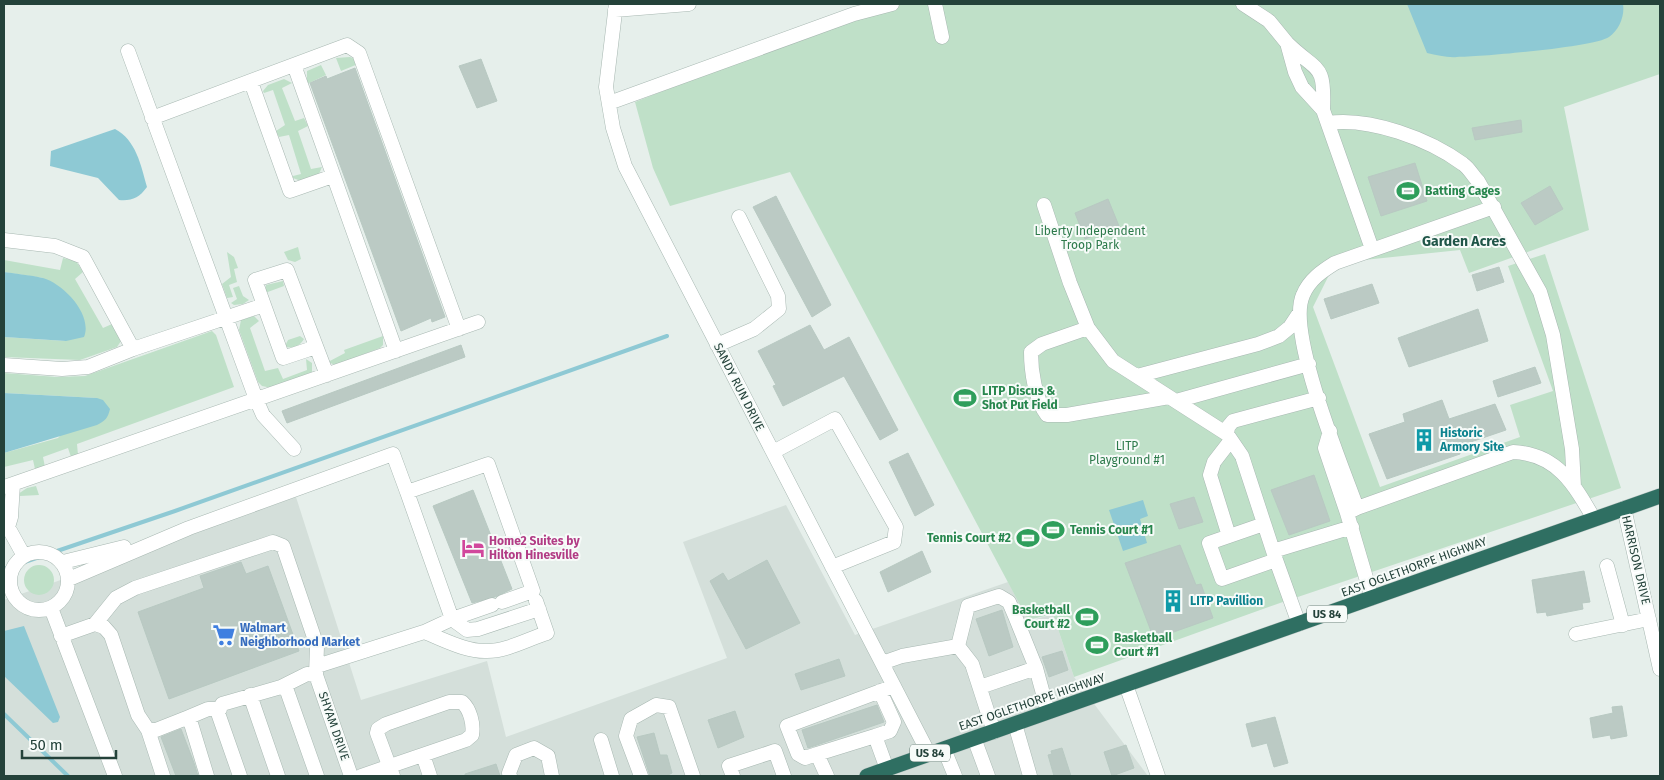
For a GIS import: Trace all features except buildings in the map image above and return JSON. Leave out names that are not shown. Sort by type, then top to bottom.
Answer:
[{"type":"highway","name":"EAST OGLETHORPE HIGHWAY","points":[[869,776],[895,770],[929,754],[1660,496]]},
{"type":"street","points":[[616,7],[689,4]]},
{"type":"street","points":[[609,103],[854,14],[892,4]]},
{"type":"street","points":[[935,4],[942,37]]},
{"type":"street","points":[[1243,4],[1269,22],[1287,43],[1314,64],[1321,75],[1324,84],[1326,117],[1372,249]]},
{"type":"street","name":"SANDY RUN DRIVE","points":[[616,7],[606,87],[613,128],[625,166],[929,754]]},
{"type":"street","points":[[1287,43],[1295,72],[1302,87],[1326,117],[1390,128],[1443,152],[1465,165],[1494,208],[1540,292],[1553,336],[1572,449],[1574,487]]},
{"type":"street","points":[[152,118],[347,45],[359,53],[458,329]]},
{"type":"street","points":[[128,51],[256,399],[263,415],[294,448]]},
{"type":"street","points":[[294,65],[396,351]]},
{"type":"street","points":[[251,82],[290,192],[333,176]]},
{"type":"street","points":[[1044,205],[1070,284],[1088,328],[1113,361],[1229,437],[1242,456],[1274,556],[1299,624]]},
{"type":"street","points":[[1137,376],[1258,344],[1279,336],[1290,327],[1298,315],[1302,295],[1320,272],[1335,263],[1494,208]]},
{"type":"street","points":[[717,345],[754,330],[779,309],[778,296],[739,217]]},
{"type":"street","points":[[4,240],[55,246],[82,257],[134,349]]},
{"type":"street","points":[[316,347],[283,358],[255,280],[287,270],[316,347],[326,375]]},
{"type":"street","points":[[4,365],[73,370],[88,367],[134,349],[264,305]]},
{"type":"street","points":[[1298,315],[1318,398],[1330,431],[1325,448],[1352,511],[1352,527],[1372,598]]},
{"type":"street","points":[[24,556],[5,526],[11,517],[8,486],[478,322]]},
{"type":"street","points":[[1088,328],[1042,344],[1031,352],[1038,394],[1046,415],[1066,415],[1173,399],[1309,364]]},
{"type":"street","points":[[1229,536],[1210,475],[1214,462],[1229,437],[1228,427],[1234,422],[1318,398]]},
{"type":"street","points":[[773,452],[835,419],[896,528],[894,542],[832,568]]},
{"type":"street","points":[[1352,511],[1513,452],[1531,453],[1546,459],[1574,487],[1594,519]]},
{"type":"street","points":[[69,579],[189,528],[392,454],[452,619],[468,630],[478,630],[539,609]]},
{"type":"street","points":[[406,492],[488,464],[547,632],[505,648],[488,651],[477,650],[424,632]]},
{"type":"street","name":"HARRISON DRIVE","points":[[1624,508],[1660,669]]},
{"type":"street","points":[[1264,524],[1209,543],[1222,579],[1274,556],[1352,527]]},
{"type":"street","points":[[62,562],[189,528]]},
{"type":"street","name":"SHYAM DRIVE","points":[[96,624],[116,598],[136,588],[273,542],[283,546],[317,646],[317,671],[351,776]]},
{"type":"street","points":[[38,551],[47,552],[62,562],[69,579],[65,596],[51,608],[43,610],[26,607],[14,596],[10,588],[11,571],[24,556],[38,551]]},
{"type":"street","points":[[1607,566],[1623,625]]},
{"type":"street","points":[[240,776],[218,713],[222,704],[281,687],[307,674],[424,632],[452,619],[533,591]]},
{"type":"street","points":[[958,646],[968,606],[999,596],[1009,602],[1036,668],[1048,712]]},
{"type":"street","points":[[51,608],[115,776]]},
{"type":"street","points":[[1576,634],[1649,619]]},
{"type":"street","points":[[61,636],[96,624],[104,627],[111,635],[138,715],[148,730],[163,776]]},
{"type":"street","points":[[882,663],[902,656],[958,646]]},
{"type":"street","points":[[958,646],[972,664],[994,732]]},
{"type":"street","points":[[980,687],[1036,668]]},
{"type":"street","points":[[1126,685],[1158,776]]},
{"type":"street","points":[[880,691],[894,722],[890,731],[805,758],[798,754],[787,726],[880,691],[894,686]]},
{"type":"street","points":[[281,687],[286,688],[317,776]]},
{"type":"street","points":[[250,695],[278,776]]},
{"type":"street","points":[[361,776],[392,771],[423,755],[466,740],[472,735],[472,724],[466,705],[462,702],[449,702],[381,726],[377,733],[392,771]]},
{"type":"street","points":[[641,776],[626,736],[631,719],[656,705],[669,707],[693,776]]},
{"type":"street","points":[[148,730],[156,730],[208,708],[220,709]]},
{"type":"street","points":[[190,717],[206,776]]},
{"type":"street","points":[[1015,724],[1030,776]]},
{"type":"street","points":[[875,736],[895,770]]},
{"type":"street","points":[[974,738],[988,776]]},
{"type":"street","points":[[600,740],[612,776]]},
{"type":"street","points":[[510,776],[509,773],[516,755],[534,748],[548,756],[552,776]]},
{"type":"street","points":[[944,749],[955,776]]},
{"type":"street","points":[[733,776],[729,766],[775,751],[784,776]]},
{"type":"street","points":[[817,754],[827,776]]},
{"type":"street","points":[[423,755],[430,776]]},
{"type":"shaded area","points":[[296,497],[361,700],[487,661],[506,737],[727,658],[683,542],[786,505],[855,635],[1008,582],[1029,621],[1053,614],[1074,677],[1148,776],[4,776],[4,600]]},
{"type":"green space","name":"Liberty Independent Troop Park","points":[[884,4],[1660,4],[1660,74],[1564,107],[1589,230],[1469,273],[1460,250],[1335,263],[1313,307],[1380,487],[1520,437],[1510,405],[1553,391],[1508,266],[1545,254],[1621,488],[1280,603],[1074,677],[1053,614],[1028,620],[790,172],[670,206],[653,168],[635,102]]},
{"type":"green space","points":[[350,57],[355,59],[358,64],[341,71],[336,58]]},
{"type":"green space","points":[[321,65],[326,75],[307,84],[307,71]]},
{"type":"green space","points":[[284,79],[292,83],[282,88],[295,121],[304,118],[308,126],[298,131],[311,169],[322,167],[319,174],[301,181],[293,178],[293,176],[301,174],[289,135],[279,137],[276,131],[285,125],[273,90],[264,93],[263,91],[268,85]]},
{"type":"green space","points":[[298,247],[301,259],[295,262],[288,260],[284,252]]},
{"type":"green space","points":[[227,252],[234,257],[238,268],[234,269],[237,282],[229,285],[233,297],[227,298],[222,284],[231,277]]},
{"type":"green space","points":[[63,258],[76,261],[83,272],[75,279],[103,328],[112,324],[121,341],[117,347],[80,360],[4,357],[4,337],[65,341],[43,278],[4,272],[4,260],[60,270]]},
{"type":"green space","points":[[283,281],[284,286],[265,293],[266,285]]},
{"type":"green space","points":[[239,286],[243,296],[249,300],[243,304],[234,305],[231,303],[237,299],[233,288]]},
{"type":"green space","points":[[254,316],[259,321],[250,328],[265,371],[278,368],[283,379],[307,370],[306,359],[312,363],[312,372],[272,388],[262,386],[258,382],[239,330],[241,320]]},
{"type":"green space","points":[[212,331],[216,335],[234,387],[77,444],[78,455],[71,457],[68,448],[43,457],[45,467],[35,469],[33,460],[4,467],[4,453],[58,438],[97,398],[4,393],[4,373],[57,377],[85,376]]},
{"type":"green space","points":[[300,336],[304,339],[298,345],[290,348],[285,346],[288,340]]},
{"type":"green space","points":[[383,336],[383,345],[380,348],[335,365],[328,362],[345,353],[344,350]]},
{"type":"green space","points":[[36,486],[39,495],[20,496],[18,494],[27,488]]},
{"type":"green space","points":[[39,565],[50,569],[54,580],[50,591],[39,595],[28,591],[24,580],[28,569]]},
{"type":"water","points":[[1407,4],[1623,4],[1623,9],[1622,18],[1616,31],[1609,37],[1599,41],[1536,51],[1454,57],[1427,53]]},
{"type":"water","points":[[115,129],[133,146],[140,162],[147,187],[138,196],[128,200],[119,200],[98,178],[50,166],[51,151]]},
{"type":"water","points":[[4,272],[43,278],[60,287],[81,310],[86,328],[84,337],[66,341],[4,337]]},
{"type":"water","points":[[4,393],[97,398],[103,400],[110,409],[106,419],[97,425],[4,453]]},
{"type":"water","points":[[1143,500],[1148,516],[1140,519],[1147,543],[1123,551],[1109,510]]},
{"type":"water","points":[[24,626],[60,717],[58,722],[53,723],[4,676],[4,631]]},
{"type":"waterway","points":[[4,569],[175,511],[667,336]]},
{"type":"waterway","points":[[4,714],[68,776]]},
{"type":"place","name":"Batting Cages","points":[[1408,191]]},
{"type":"place","name":"LITP Discus & Shot Put Field","points":[[965,398]]},
{"type":"place","name":"Historic Armory Site","points":[[1424,440]]},
{"type":"place","name":"Tennis Court #1","points":[[1053,530]]},
{"type":"place","name":"Tennis Court #2","points":[[1028,538]]},
{"type":"place","name":"Home2 Suites by Hilton Hinesville","points":[[473,548]]},
{"type":"place","name":"LITP Pavillion","points":[[1173,601]]},
{"type":"place","name":"Basketball Court #2","points":[[1087,617]]},
{"type":"place","name":"Walmart Neighborhood Market","points":[[224,635]]},
{"type":"place","name":"Basketball Court #1","points":[[1097,645]]},
{"type":"district","name":"Garden Acres","points":[[1464,241]]},
{"type":"park label","name":"LITP Playground #1","points":[[1127,453]]}]
